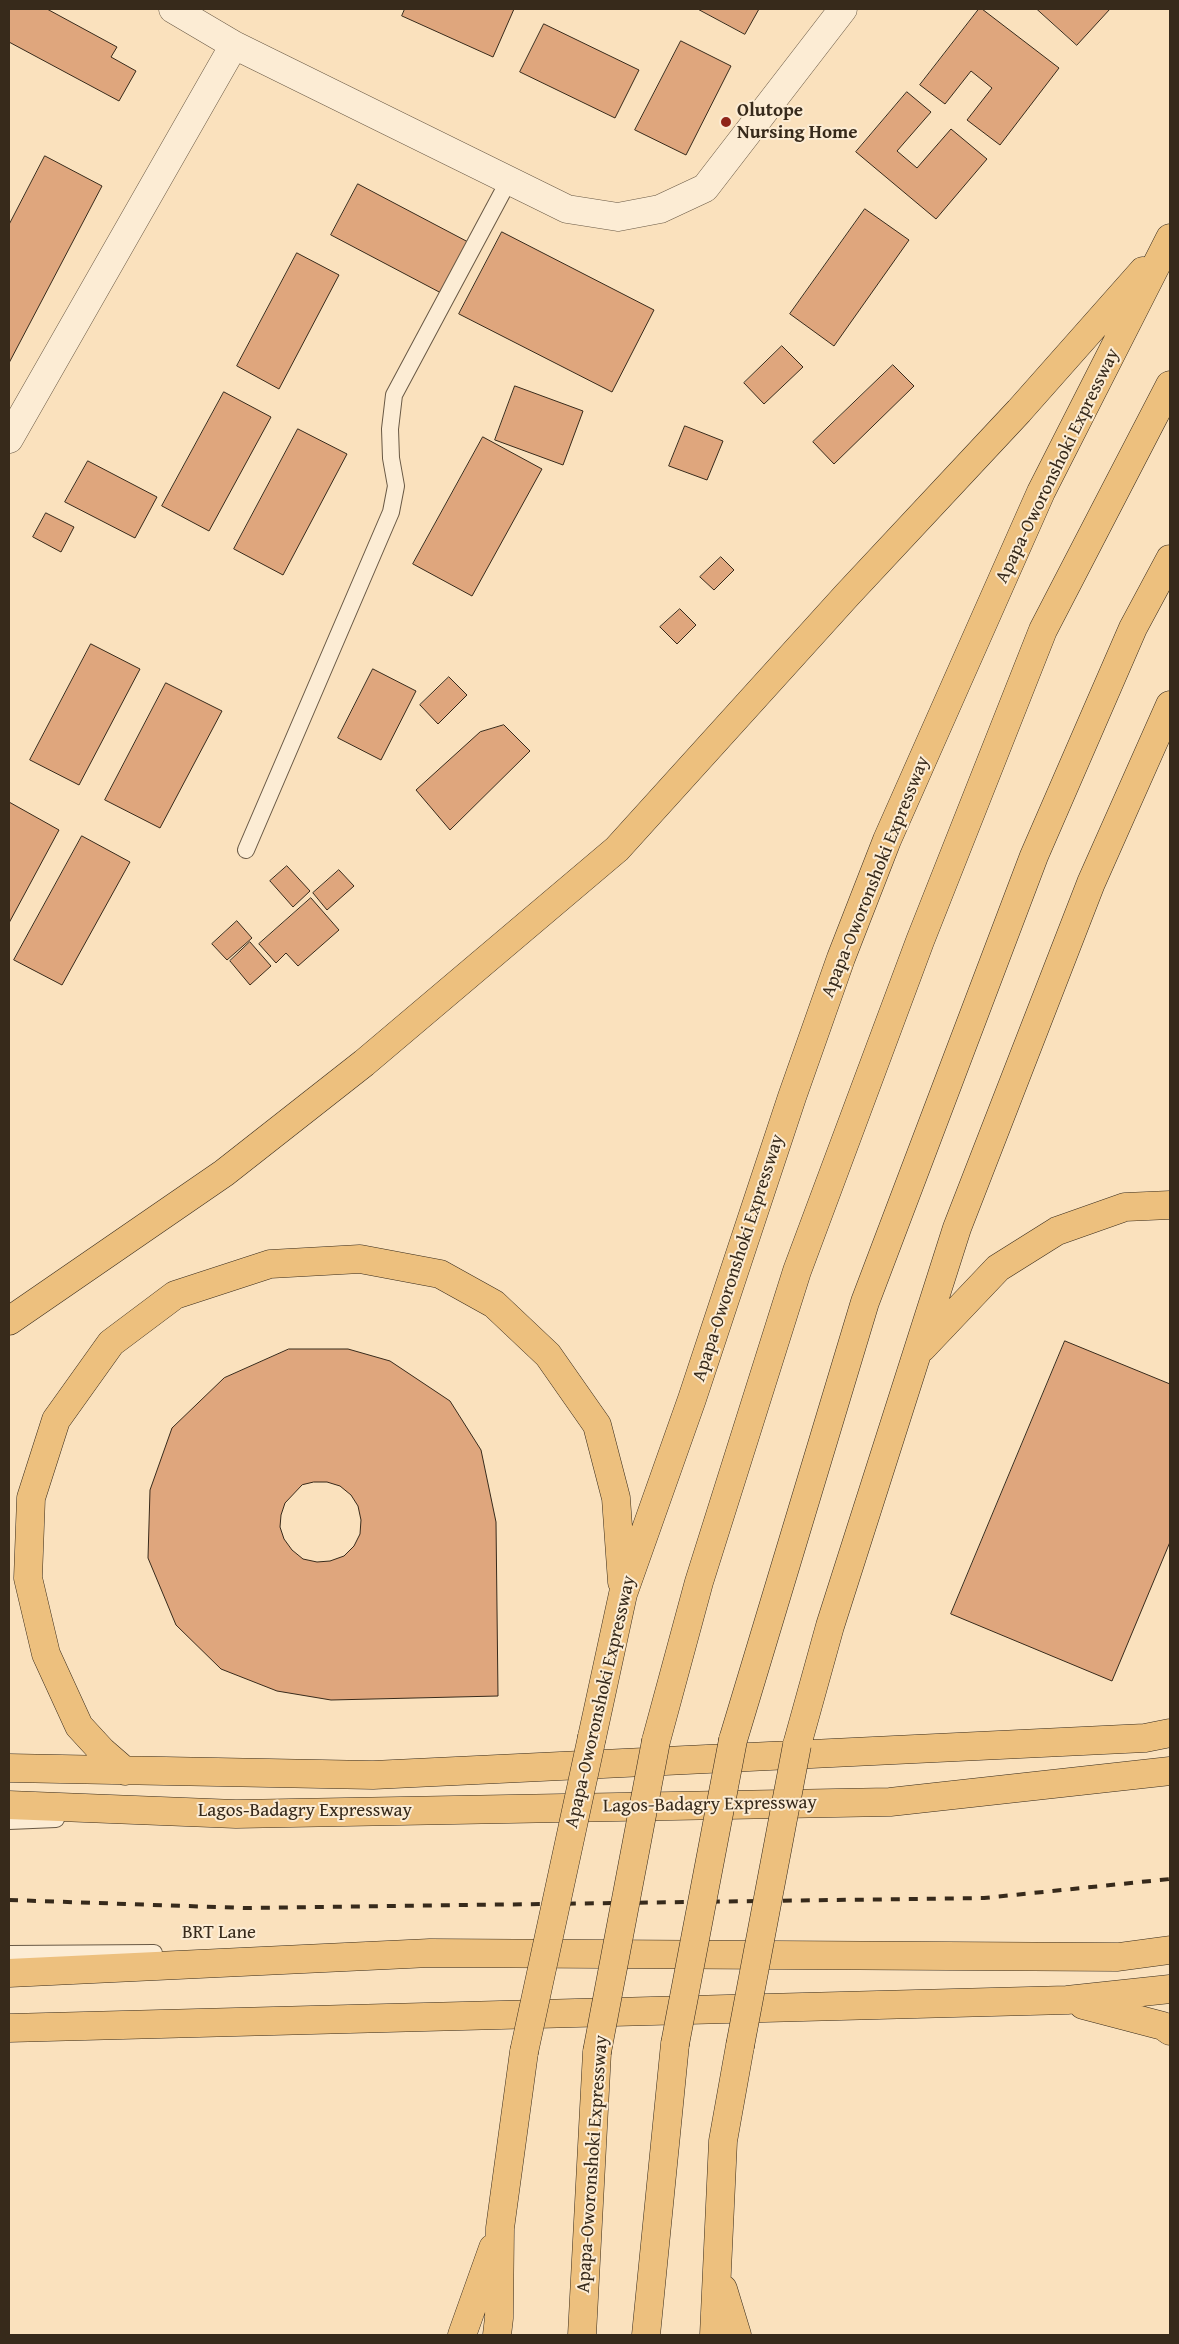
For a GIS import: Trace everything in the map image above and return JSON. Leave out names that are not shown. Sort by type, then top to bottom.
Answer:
[{"type":"main road","points":[[9,1321],[248,1154],[364,1064],[617,849],[847,595],[1019,411],[1168,241]]},
{"type":"main road","name":"Apapa-Oworonshoki Expressway","points":[[497,2335],[499,2318],[500,2228],[524,2052],[623,1594],[692,1399],[792,1098],[841,958],[887,840],[1041,492],[1168,241]]},
{"type":"main road","name":"Apapa-Oworonshoki Expressway","points":[[582,2335],[597,2052],[656,1741],[699,1582],[797,1270],[920,941],[1043,630],[1170,385]]},
{"type":"main road","points":[[646,2335],[675,2044],[733,1740],[865,1302],[1034,856],[1133,628],[1170,559]]},
{"type":"main road","points":[[714,2335],[715,2265],[723,2141],[797,1745],[830,1626],[957,1228],[1080,911],[1170,705]]},
{"type":"main road","points":[[918,1353],[998,1268],[1057,1230],[1125,1207],[1170,1205]]},
{"type":"main road","points":[[125,1770],[102,1752],[78,1726],[46,1654],[28,1578],[31,1498],[56,1420],[111,1343],[175,1295],[270,1264],[360,1259],[440,1274],[494,1304],[548,1355],[597,1425],[616,1498],[623,1594]]},
{"type":"main road","name":"Lagos-Badagry Expressway","points":[[9,1768],[373,1775],[1145,1738],[1170,1734]]},
{"type":"main road","name":"Lagos-Badagry Expressway","points":[[9,1805],[236,1814],[890,1802],[1170,1771]]},
{"type":"main road","points":[[9,1973],[430,1952],[1118,1957],[1170,1950]]},
{"type":"main road","points":[[9,2028],[1067,2000],[1170,1988]]},
{"type":"main road","points":[[1067,2000],[1163,2026],[1170,2031]]},
{"type":"main road","points":[[9,2041],[78,2025]]},
{"type":"main road","points":[[462,2335],[500,2228]]},
{"type":"main road","points":[[715,2265],[737,2335]]},
{"type":"street","points":[[173,9],[234,45],[567,209],[618,217],[660,209],[705,188],[843,9]]},
{"type":"street","points":[[9,439],[234,45]]},
{"type":"lane","points":[[246,850],[391,512],[396,486],[391,458],[390,429],[394,394],[510,180]]},
{"type":"lane","points":[[9,1820],[236,1814]]},
{"type":"lane","name":"BRT Lane","points":[[9,1954],[430,1952]]},
{"type":"building","points":[[9,9],[47,9],[117,47],[111,57],[136,71],[119,101],[9,42]]},
{"type":"building","points":[[405,9],[514,9],[493,57],[402,16]]},
{"type":"building","points":[[698,9],[759,9],[745,34]]},
{"type":"building","points":[[979,9],[982,9],[1059,68],[1000,145],[967,120],[992,88],[971,71],[945,104],[920,85]]},
{"type":"building","points":[[1037,9],[1110,9],[1077,45]]},
{"type":"building","points":[[544,24],[639,70],[615,118],[520,72]]},
{"type":"building","points":[[681,41],[731,66],[686,155],[635,130]]},
{"type":"building","points":[[907,92],[931,112],[897,151],[917,168],[951,129],[987,159],[936,219],[856,152]]},
{"type":"building","points":[[45,156],[102,186],[9,363],[9,225]]},
{"type":"building","points":[[358,184],[470,243],[443,294],[331,235]]},
{"type":"building","points":[[865,209],[909,240],[834,346],[790,314]]},
{"type":"building","points":[[502,232],[654,310],[612,392],[459,314]]},
{"type":"building","points":[[297,253],[339,275],[279,389],[237,366]]},
{"type":"building","points":[[782,346],[803,367],[764,404],[744,383]]},
{"type":"building","points":[[893,365],[914,386],[834,464],[813,442]]},
{"type":"building","points":[[515,386],[583,411],[563,465],[495,440]]},
{"type":"building","points":[[224,392],[271,417],[209,531],[162,506]]},
{"type":"building","points":[[685,426],[723,441],[707,480],[669,466]]},
{"type":"building","points":[[298,429],[347,454],[283,575],[234,549]]},
{"type":"building","points":[[483,437],[542,469],[472,596],[413,564]]},
{"type":"building","points":[[88,461],[157,497],[135,538],[65,502]]},
{"type":"building","points":[[46,513],[74,527],[61,552],[33,537]]},
{"type":"building","points":[[721,557],[734,570],[714,590],[700,577]]},
{"type":"building","points":[[680,609],[696,625],[677,644],[660,627]]},
{"type":"building","points":[[91,644],[140,669],[79,785],[30,760]]},
{"type":"building","points":[[373,669],[416,691],[381,760],[338,738]]},
{"type":"building","points":[[449,677],[467,695],[438,724],[420,705]]},
{"type":"building","points":[[166,683],[222,711],[160,828],[105,800]]},
{"type":"building","points":[[504,725],[530,751],[450,830],[416,790],[480,732]]},
{"type":"building","points":[[9,802],[59,830],[9,923]]},
{"type":"building","points":[[82,836],[130,862],[62,985],[14,960]]},
{"type":"building","points":[[287,866],[310,891],[293,907],[270,881]]},
{"type":"building","points":[[339,870],[354,886],[327,910],[313,893]]},
{"type":"building","points":[[311,898],[339,930],[298,966],[286,953],[276,963],[259,944]]},
{"type":"building","points":[[237,921],[252,938],[227,960],[212,944]]},
{"type":"building","points":[[250,942],[271,966],[250,985],[230,961]]},
{"type":"building","points":[[1065,1341],[1170,1384],[1170,1542],[1112,1681],[951,1614]]},
{"type":"building","points":[[289,1349],[348,1349],[390,1361],[450,1401],[481,1450],[496,1522],[498,1696],[331,1700],[277,1691],[221,1669],[176,1625],[148,1558],[150,1490],[172,1428],[224,1378]],"holes":[[[314,1482],[327,1482],[340,1486],[351,1495],[358,1506],[361,1520],[360,1534],[354,1546],[344,1556],[330,1561],[317,1562],[303,1559],[292,1550],[284,1539],[280,1527],[281,1515],[285,1503],[302,1485]]]},
{"type":"railway","points":[[9,1900],[245,1908],[984,1898],[1170,1879]]},
{"type":"place","name":"Olutope Nursing Home","points":[[726,122]]}]
